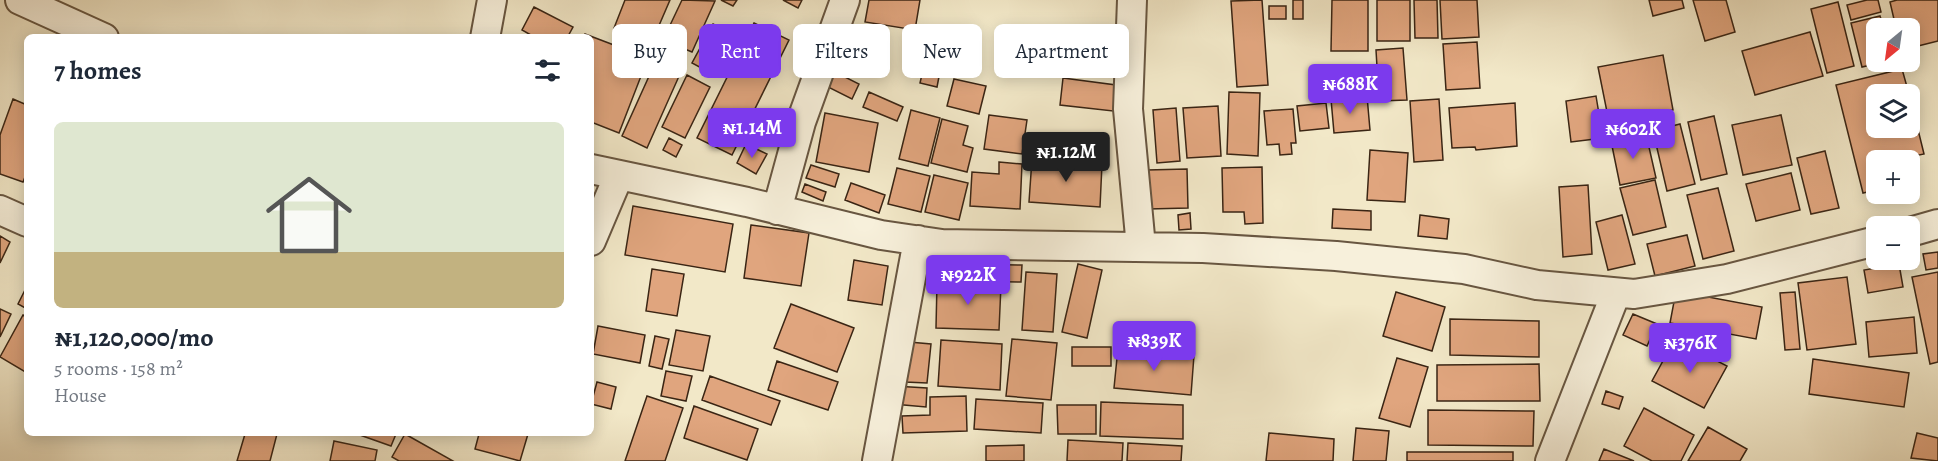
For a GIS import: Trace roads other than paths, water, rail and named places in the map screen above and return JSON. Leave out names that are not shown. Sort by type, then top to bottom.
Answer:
[{"type":"street","points":[[20,0],[95,34]]},
{"type":"street","points":[[487,34],[492,0]]},
{"type":"street","points":[[777,210],[801,122],[845,0]]},
{"type":"street","points":[[1132,0],[1128,109],[1141,247]]},
{"type":"street","points":[[594,170],[881,235],[918,240],[1000,246],[1141,247],[1336,255],[1464,268],[1537,285],[1616,293],[1634,294],[1727,279],[1866,244]]},
{"type":"street","points":[[594,235],[619,175]]},
{"type":"street","points":[[0,210],[24,221]]},
{"type":"street","points":[[1920,229],[1938,224]]},
{"type":"street","points":[[877,461],[918,240]]},
{"type":"street","points":[[1550,461],[1616,293]]}]
